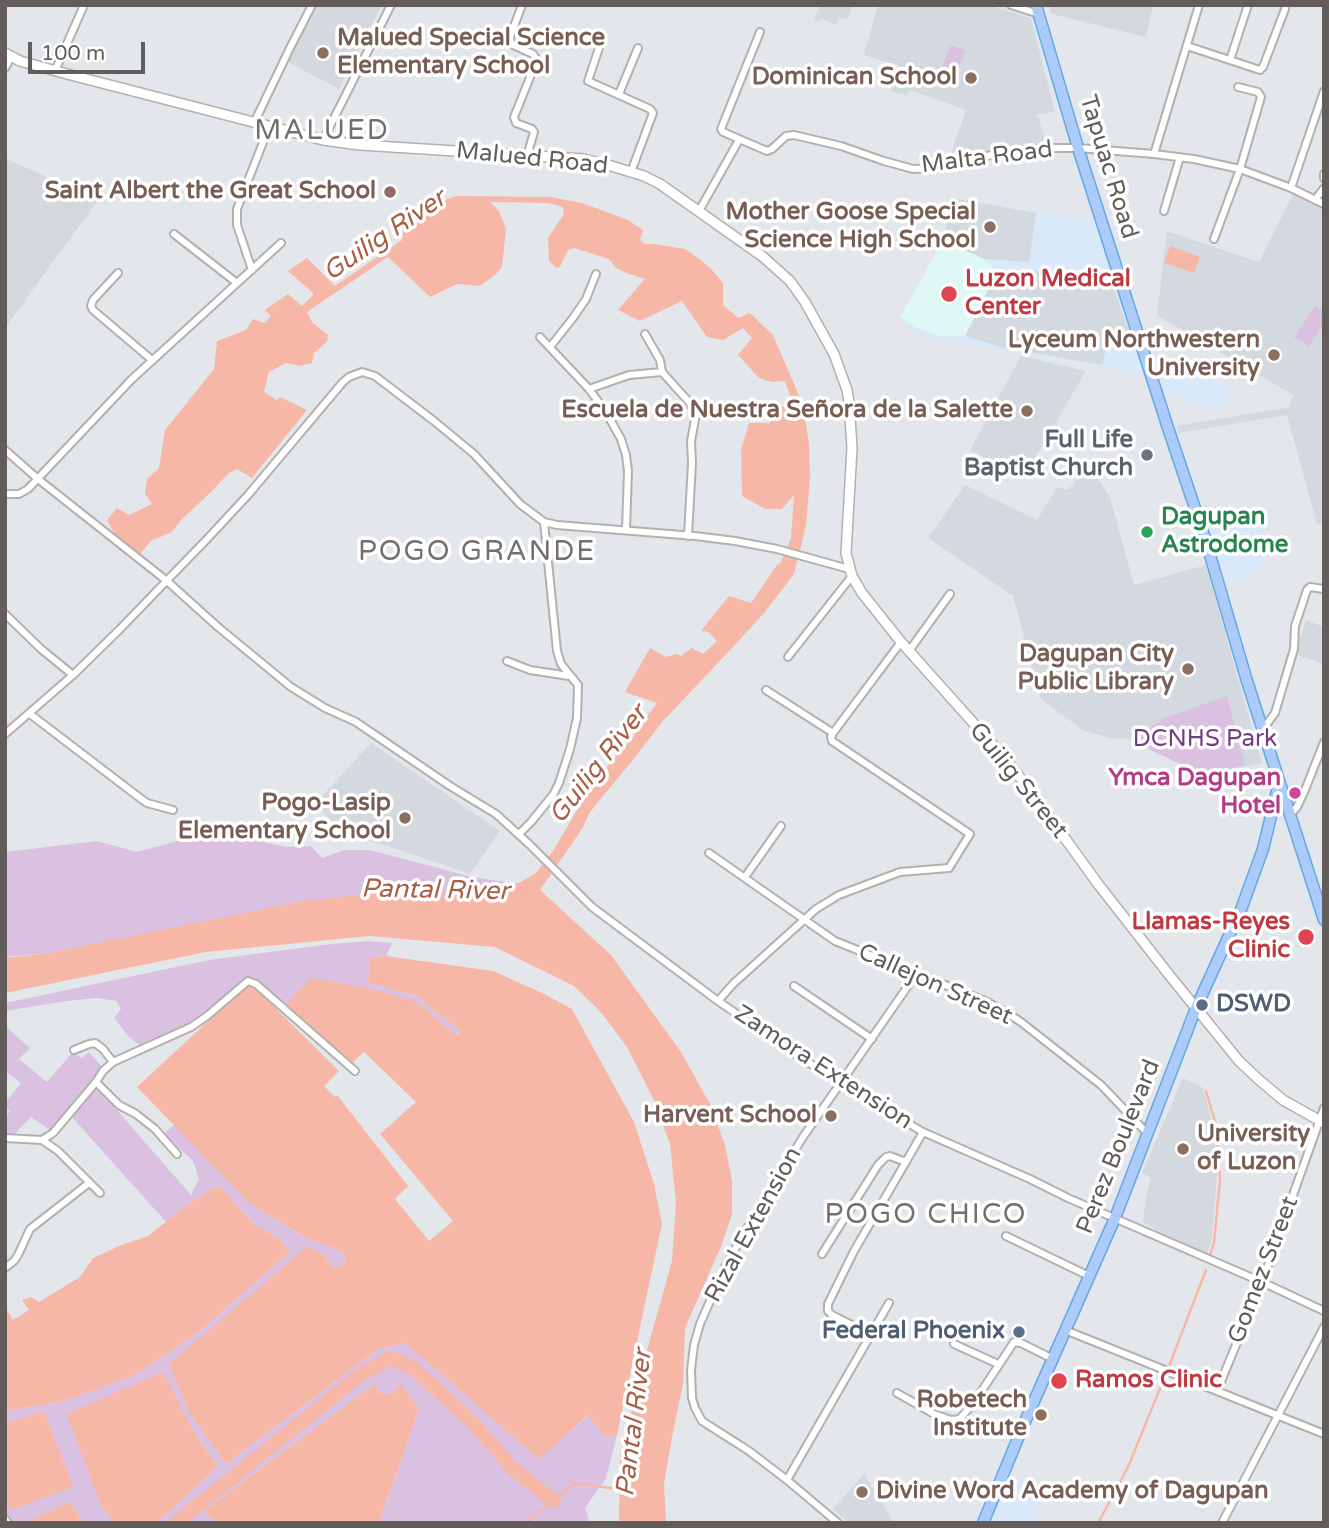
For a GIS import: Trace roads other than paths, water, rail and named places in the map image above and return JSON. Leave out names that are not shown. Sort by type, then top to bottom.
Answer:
[{"type":"main road","name":"Tapuac Road","points":[[1038,10],[1078,148],[1205,538],[1279,782],[1319,888],[1324,920]]},
{"type":"main road","name":"Perez Boulevard","points":[[983,1523],[1115,1218],[1196,1008],[1242,907],[1264,849],[1279,782]]},
{"type":"street","points":[[55,71],[84,5]]},
{"type":"street","points":[[254,123],[312,5]]},
{"type":"street","points":[[323,140],[391,5]]},
{"type":"street","points":[[522,5],[510,37],[512,44],[533,54],[537,60],[514,117],[516,123],[534,132],[527,156]]},
{"type":"street","points":[[1011,5],[1038,10]]},
{"type":"street","points":[[1154,154],[1199,5]]},
{"type":"street","points":[[1230,60],[1248,5]]},
{"type":"street","points":[[1188,46],[1257,69],[1262,68],[1285,9]]},
{"type":"street","points":[[699,211],[739,140],[722,129],[760,32]]},
{"type":"street","points":[[603,39],[588,81],[650,109],[653,114],[631,172]]},
{"type":"street","points":[[619,94],[638,48]]},
{"type":"street","points":[[5,68],[8,55]]},
{"type":"street","name":"Malued Road","points":[[8,55],[55,71],[323,140],[360,145],[583,159],[631,172],[660,184],[762,256],[790,281],[834,354],[849,402],[852,448],[846,553]]},
{"type":"street","points":[[1214,239],[1240,169],[1261,97],[1258,92],[1238,87]]},
{"type":"street","points":[[1290,188],[1324,91]]},
{"type":"street","points":[[252,270],[236,217],[269,127]]},
{"type":"street","name":"Malta Road","points":[[739,140],[767,151],[783,138],[794,135],[841,146],[913,169],[937,168],[1012,152],[1078,148]]},
{"type":"street","points":[[1078,148],[1180,157],[1240,169],[1324,204]]},
{"type":"street","points":[[1164,211],[1180,157]]},
{"type":"street","points":[[1315,200],[1324,188]]},
{"type":"street","points":[[174,234],[237,283]]},
{"type":"street","points":[[5,494],[19,494],[38,479],[132,379],[281,243]]},
{"type":"street","points":[[118,273],[93,300],[91,306],[152,360]]},
{"type":"street","points":[[550,347],[586,299],[596,274]]},
{"type":"street","points":[[645,334],[660,360],[662,372],[689,402],[696,414],[691,441],[688,536]]},
{"type":"street","points":[[540,337],[589,389],[616,430],[626,455],[626,530]]},
{"type":"street","points":[[5,734],[73,675],[167,581],[248,495],[343,382],[362,372],[375,376],[434,421],[474,454],[520,505],[544,522],[735,541],[802,556],[850,572],[788,657]]},
{"type":"street","points":[[589,389],[629,375],[662,372]]},
{"type":"street","name":"Zamora Extension","points":[[5,450],[167,581],[271,672],[306,698],[356,722],[496,814],[592,908],[801,1058],[923,1132],[1324,1311]]},
{"type":"street","points":[[519,834],[545,806],[559,783],[577,718],[578,685],[561,664],[558,652],[544,522]]},
{"type":"street","name":"Guilig Street","points":[[846,553],[850,572],[862,593],[901,642],[1002,755],[1098,884],[1239,1061],[1283,1100],[1322,1122]]},
{"type":"street","points":[[1263,729],[1275,713],[1294,649],[1294,626],[1307,590],[1310,587],[1324,589]]},
{"type":"street","points":[[909,651],[950,594]]},
{"type":"street","points":[[5,614],[73,675]]},
{"type":"street","points":[[718,1001],[733,984],[816,909],[860,887],[900,872],[949,868],[971,834],[834,744],[831,737],[901,642]]},
{"type":"street","points":[[507,662],[530,670],[570,676]]},
{"type":"street","points":[[766,690],[833,733]]},
{"type":"street","points":[[30,714],[147,803],[173,810]]},
{"type":"street","points":[[1290,815],[1305,790],[1324,742]]},
{"type":"street","points":[[745,877],[781,826]]},
{"type":"street","name":"Callejon Street","points":[[709,853],[835,941],[985,1001],[1021,1022],[1101,1085],[1148,1134]]},
{"type":"street","name":"Rizal Extension","points":[[838,1523],[787,1480],[739,1444],[708,1426],[698,1415],[692,1398],[694,1345],[700,1324],[725,1267],[803,1137],[917,973]]},
{"type":"street","points":[[42,1140],[53,1132],[113,1062],[191,1027],[245,982],[257,984],[355,1071]]},
{"type":"street","points":[[794,986],[872,1039]]},
{"type":"street","points":[[74,1050],[95,1043],[113,1062]]},
{"type":"street","points":[[96,1082],[118,1105],[155,1129],[177,1154]]},
{"type":"street","name":"Gomez Street","points":[[1217,1391],[1262,1282],[1322,1122],[1324,1108]]},
{"type":"street","points":[[871,1335],[832,1315],[828,1311],[828,1304],[853,1251],[923,1132]]},
{"type":"street","points":[[5,1138],[42,1140],[100,1193]]},
{"type":"street","points":[[822,1254],[882,1160],[890,1156],[907,1160]]},
{"type":"street","points":[[5,1268],[22,1249],[30,1229],[89,1182]]},
{"type":"street","points":[[1006,1236],[1089,1276]]},
{"type":"street","points":[[787,1480],[889,1304]]},
{"type":"street","points":[[1222,1523],[1324,1327]]},
{"type":"street","points":[[1065,1330],[1324,1434]]},
{"type":"street","points":[[897,1393],[934,1414],[951,1420],[960,1419],[1012,1343],[1016,1341],[1053,1359]]},
{"type":"street","points":[[954,1344],[998,1364]]},
{"type":"water","name":"Pantal River","points":[[456,196],[551,197],[582,203],[628,220],[643,230],[640,240],[645,244],[685,249],[701,260],[723,283],[723,305],[738,318],[750,313],[773,335],[803,405],[809,444],[810,478],[806,526],[794,574],[765,612],[663,721],[590,812],[582,829],[540,890],[611,955],[681,1052],[710,1104],[725,1145],[732,1180],[732,1214],[722,1244],[685,1328],[683,1384],[664,1484],[666,1523],[619,1523],[620,1456],[672,1261],[676,1203],[670,1144],[653,1098],[627,1047],[600,1011],[574,986],[495,947],[369,936],[206,952],[5,993],[5,958],[48,953],[303,901],[402,890],[466,892],[519,883],[536,873],[553,851],[599,776],[633,737],[657,703],[625,692],[650,648],[666,657],[676,654],[681,656],[692,648],[703,654],[717,641],[709,632],[701,631],[729,596],[751,603],[780,564],[791,539],[794,495],[782,509],[765,509],[742,496],[741,450],[749,423],[770,423],[791,399],[785,381],[772,382],[759,378],[738,355],[752,338],[743,328],[723,340],[707,337],[682,301],[640,321],[618,310],[645,279],[616,268],[609,259],[574,248],[568,250],[560,267],[556,268],[549,261],[548,238],[564,214],[563,207],[549,203],[490,202],[499,211],[506,229],[502,267],[480,286],[457,284],[430,297],[388,257],[307,312],[312,322],[328,335],[327,342],[314,353],[312,363],[299,366],[286,363],[269,372],[264,392],[277,400],[280,397],[307,410],[252,478],[237,469],[229,473],[172,532],[151,541],[139,555],[115,535],[107,520],[117,508],[129,515],[152,504],[145,494],[147,479],[159,468],[165,430],[214,369],[217,341],[246,330],[253,319],[264,323],[271,316],[265,310],[288,294],[302,306],[314,294],[288,271],[307,258],[335,286],[402,240],[405,215]]},
{"type":"water","points":[[1170,246],[1200,257],[1194,273],[1164,263]]},
{"type":"water","points":[[386,956],[493,971],[572,1009],[634,1122],[654,1184],[662,1224],[617,1435],[606,1437],[588,1415],[539,1459],[405,1343],[378,1349],[226,1464],[189,1412],[169,1364],[308,1246],[324,1255],[334,1268],[345,1264],[344,1252],[308,1239],[248,1202],[137,1087],[246,986],[256,989],[339,1071],[324,1086],[335,1097],[337,1095],[408,1186],[395,1199],[429,1241],[453,1221],[380,1134],[416,1102],[364,1052],[350,1065],[285,1006],[311,978],[363,987],[416,1001],[457,1036],[461,1031],[418,996],[368,983],[370,957]]},
{"type":"water","points":[[219,1186],[255,1225],[280,1239],[290,1252],[195,1335],[133,1376],[60,1402],[5,1411],[5,1312],[7,1310],[13,1320],[29,1310],[22,1300],[31,1297],[39,1302],[80,1277],[93,1258],[148,1236],[183,1208]]},
{"type":"water","points":[[163,1372],[192,1429],[217,1465],[156,1523],[114,1523],[100,1504],[67,1414]]},
{"type":"water","points":[[376,1383],[378,1392],[393,1394],[400,1384],[419,1409],[379,1523],[215,1523],[204,1511]]},
{"type":"water","points":[[44,1411],[73,1487],[11,1510],[5,1499],[5,1424]]},
{"type":"water","points":[[70,1502],[85,1523],[24,1523]]},
{"type":"waterway","points":[[1206,1091],[1216,1125],[1220,1180],[1214,1243],[1210,1255]]},
{"type":"waterway","points":[[1169,1366],[1206,1270]]},
{"type":"waterway","points":[[176,1523],[360,1375],[391,1358],[413,1368],[471,1421],[512,1468],[554,1501]]},
{"type":"waterway","points":[[1098,1523],[1128,1467],[1163,1381]]},
{"type":"waterway","name":"Pantal River","points":[[525,1523],[575,1483],[623,1490]]},
{"type":"place","name":"Malued Special Science Elementary School","points":[[323,53]]},
{"type":"place","name":"Dominican School","points":[[971,78]]},
{"type":"place","name":"Saint Albert the Great School","points":[[390,192]]},
{"type":"place","name":"Mother Goose Special Science High School","points":[[990,227]]},
{"type":"place","name":"Luzon Medical Center","points":[[949,294]]},
{"type":"place","name":"Lyceum Northwestern University","points":[[1274,355]]},
{"type":"place","name":"Escuela de Nuestra Señora de la Salette","points":[[1027,411]]},
{"type":"place","name":"Full Life Baptist Church","points":[[1147,455]]},
{"type":"place","name":"Dagupan Astrodome","points":[[1147,532]]},
{"type":"place","name":"Dagupan City Public Library","points":[[1188,669]]},
{"type":"place","name":"Ymca Dagupan Hotel","points":[[1295,793]]},
{"type":"place","name":"Pogo-Lasip Elementary School","points":[[405,818]]},
{"type":"place","name":"Llamas-Reyes Clinic","points":[[1306,937]]},
{"type":"place","name":"DSWD","points":[[1202,1005]]},
{"type":"place","name":"Harvent School","points":[[831,1116]]},
{"type":"place","name":"University of Luzon","points":[[1183,1149]]},
{"type":"place","name":"Federal Phoenix","points":[[1019,1332]]},
{"type":"place","name":"Ramos Clinic","points":[[1059,1381]]},
{"type":"place","name":"Robetech Institute","points":[[1041,1415]]},
{"type":"place","name":"Divine Word Academy of Dagupan","points":[[862,1492]]},
{"type":"district","name":"MALUED","points":[[322,132]]},
{"type":"district","name":"POGO GRANDE","points":[[477,553]]},
{"type":"district","name":"POGO CHICO","points":[[926,1216]]},
{"type":"water label","name":"Guilig River","points":[[385,236]]},
{"type":"water label","name":"Guilig River","points":[[599,765]]},
{"type":"park label","name":"DCNHS Park","points":[[1205,740]]}]
